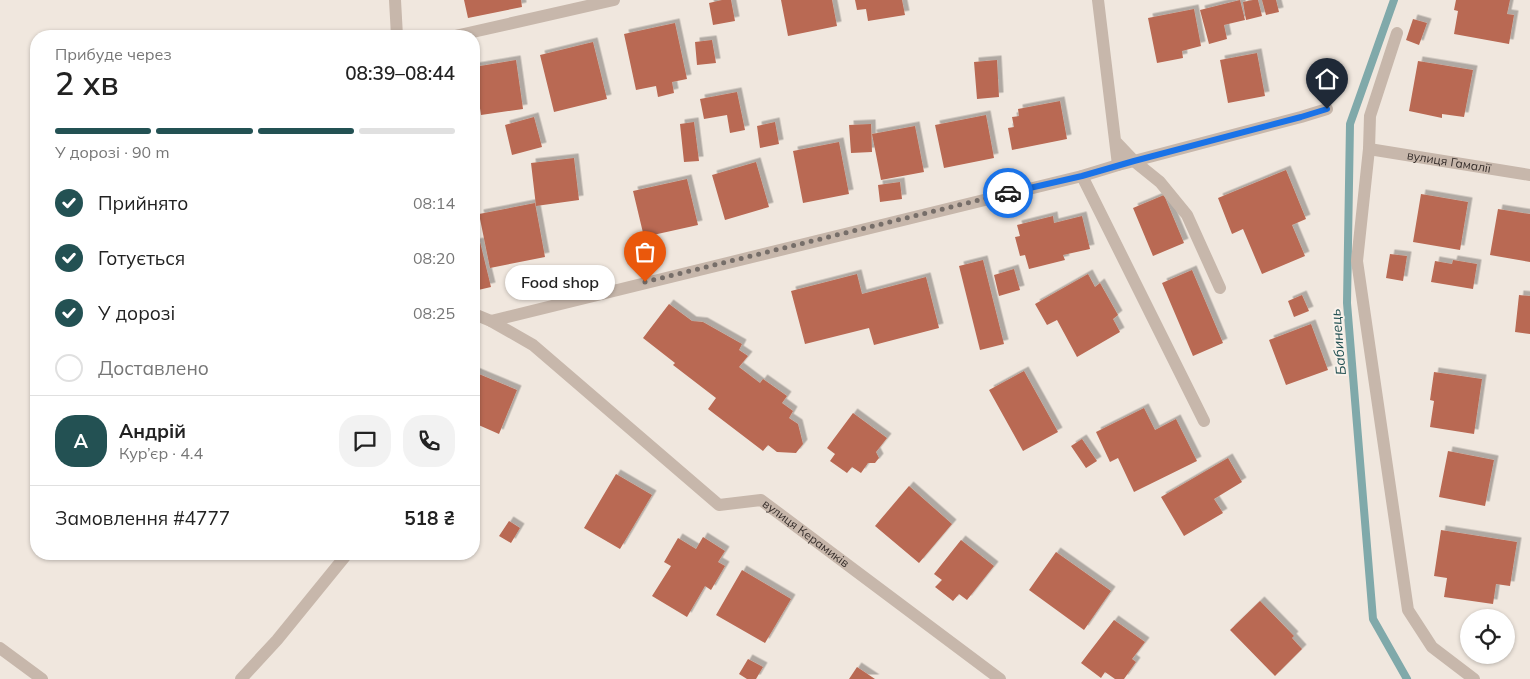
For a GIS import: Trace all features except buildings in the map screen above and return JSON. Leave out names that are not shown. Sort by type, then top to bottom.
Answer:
[{"type":"street","points":[[395,0],[397,30]]},
{"type":"street","points":[[480,30],[614,0]]},
{"type":"street","points":[[1098,0],[1118,165]]},
{"type":"street","points":[[1397,34],[1370,116],[1369,149],[1357,261],[1408,610],[1432,646],[1474,679]]},
{"type":"street","points":[[480,317],[490,321],[1082,176],[1327,109]]},
{"type":"street","points":[[1115,140],[1134,161],[1160,182],[1187,215],[1220,288]]},
{"type":"street","name":"вулиця Гамалії","points":[[1369,149],[1530,175]]},
{"type":"street","points":[[1082,176],[1204,421]]},
{"type":"street","name":"вулиця Керамиків","points":[[490,321],[533,346],[719,505],[761,500],[1000,679]]},
{"type":"street","points":[[241,679],[277,640],[342,560]]},
{"type":"street","points":[[0,648],[42,679]]},
{"type":"waterway","name":"Бабинець","points":[[1394,0],[1350,124],[1347,303],[1373,619],[1407,679]]},
{"type":"way so far","points":[[645,282],[1008,193]]},
{"type":"place","name":"Food shop","points":[[645,282]]},
{"type":"route","points":[[1008,193],[1082,176],[1327,109]]}]
